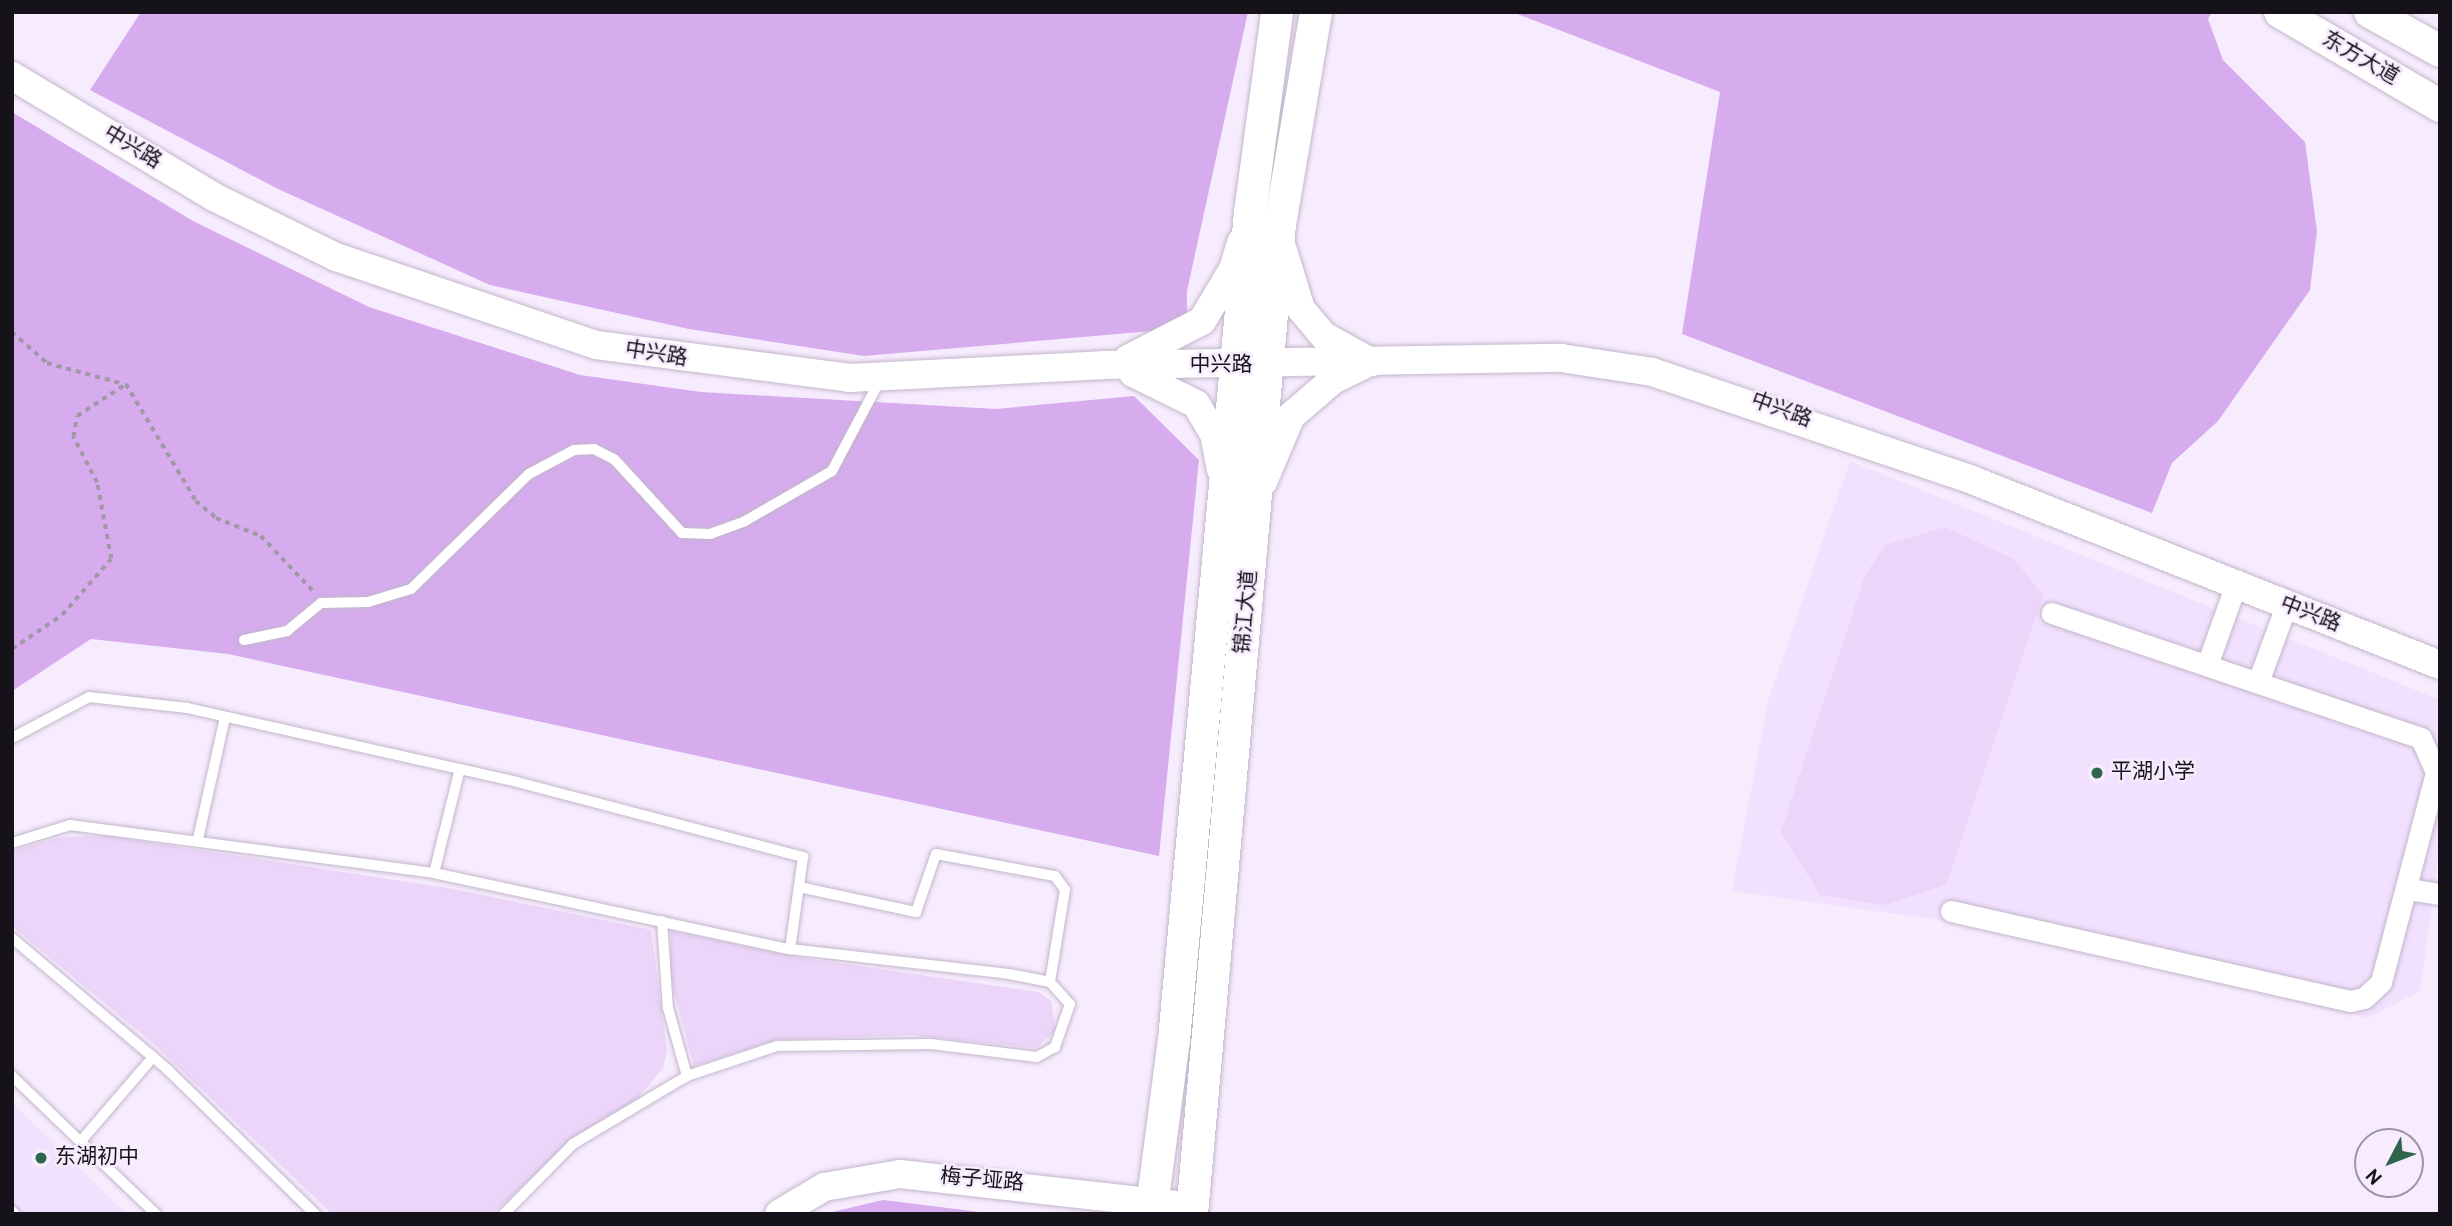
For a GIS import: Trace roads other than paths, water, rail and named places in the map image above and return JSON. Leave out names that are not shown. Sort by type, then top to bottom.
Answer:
[{"type":"main road","name":"锦江大道","points":[[1152,1207],[1250,213],[1277,12]]},
{"type":"main road","name":"锦江大道","points":[[1193,1210],[1269,365],[1279,225],[1316,12]]},
{"type":"main road","name":"东方大道","points":[[2280,12],[2440,106]]},
{"type":"main road","points":[[2370,12],[2440,51]]},
{"type":"main road","name":"中兴路","points":[[12,76],[214,197],[336,257],[596,345],[850,378],[1103,365],[1236,367],[1561,358],[1652,372],[1972,480],[2235,587],[2440,665]]},
{"type":"main road","points":[[1103,365],[1144,355],[1202,321],[1233,270],[1250,213]]},
{"type":"main road","points":[[1279,225],[1283,262],[1301,309],[1324,336],[1371,362]]},
{"type":"main road","points":[[1257,498],[1291,416],[1333,380],[1371,362]]},
{"type":"main road","points":[[1103,365],[1147,377],[1196,404],[1214,434],[1224,491]]},
{"type":"main road","name":"梅子垭路","points":[[779,1214],[824,1187],[900,1174],[1193,1210]]},
{"type":"street","points":[[2207,665],[2235,587]]},
{"type":"street","points":[[2258,682],[2286,607]]},
{"type":"street","points":[[1951,911],[2350,1001],[2364,998],[2381,982],[2408,889],[2436,772],[2435,757],[2421,738],[2052,613]]},
{"type":"street","points":[[2408,889],[2440,894]]},
{"type":"lane","points":[[244,640],[287,631],[321,603],[368,602],[411,589],[529,474],[574,450],[594,449],[614,459],[682,533],[710,534],[745,521],[832,471],[862,425],[881,376]]},
{"type":"lane","points":[[12,738],[89,697],[225,717],[460,769],[803,857],[790,949]]},
{"type":"lane","points":[[198,839],[225,717]]},
{"type":"lane","points":[[434,873],[460,769]]},
{"type":"lane","points":[[12,843],[70,825],[198,839],[434,873],[790,949],[892,956],[1050,982],[1070,1004],[1055,1047],[1037,1057],[931,1044],[777,1046],[687,1076],[573,1144],[504,1214]]},
{"type":"lane","points":[[799,887],[916,912],[936,854],[1055,876],[1065,890],[1050,982]]},
{"type":"lane","points":[[662,921],[668,1008],[687,1076]]},
{"type":"lane","points":[[12,938],[153,1057],[315,1214]]},
{"type":"lane","points":[[80,1141],[153,1057]]},
{"type":"lane","points":[[12,1076],[156,1214]]},
{"type":"place","name":"平湖小学","points":[[2097,773]]},
{"type":"place","name":"东湖初中","points":[[41,1158]]}]
